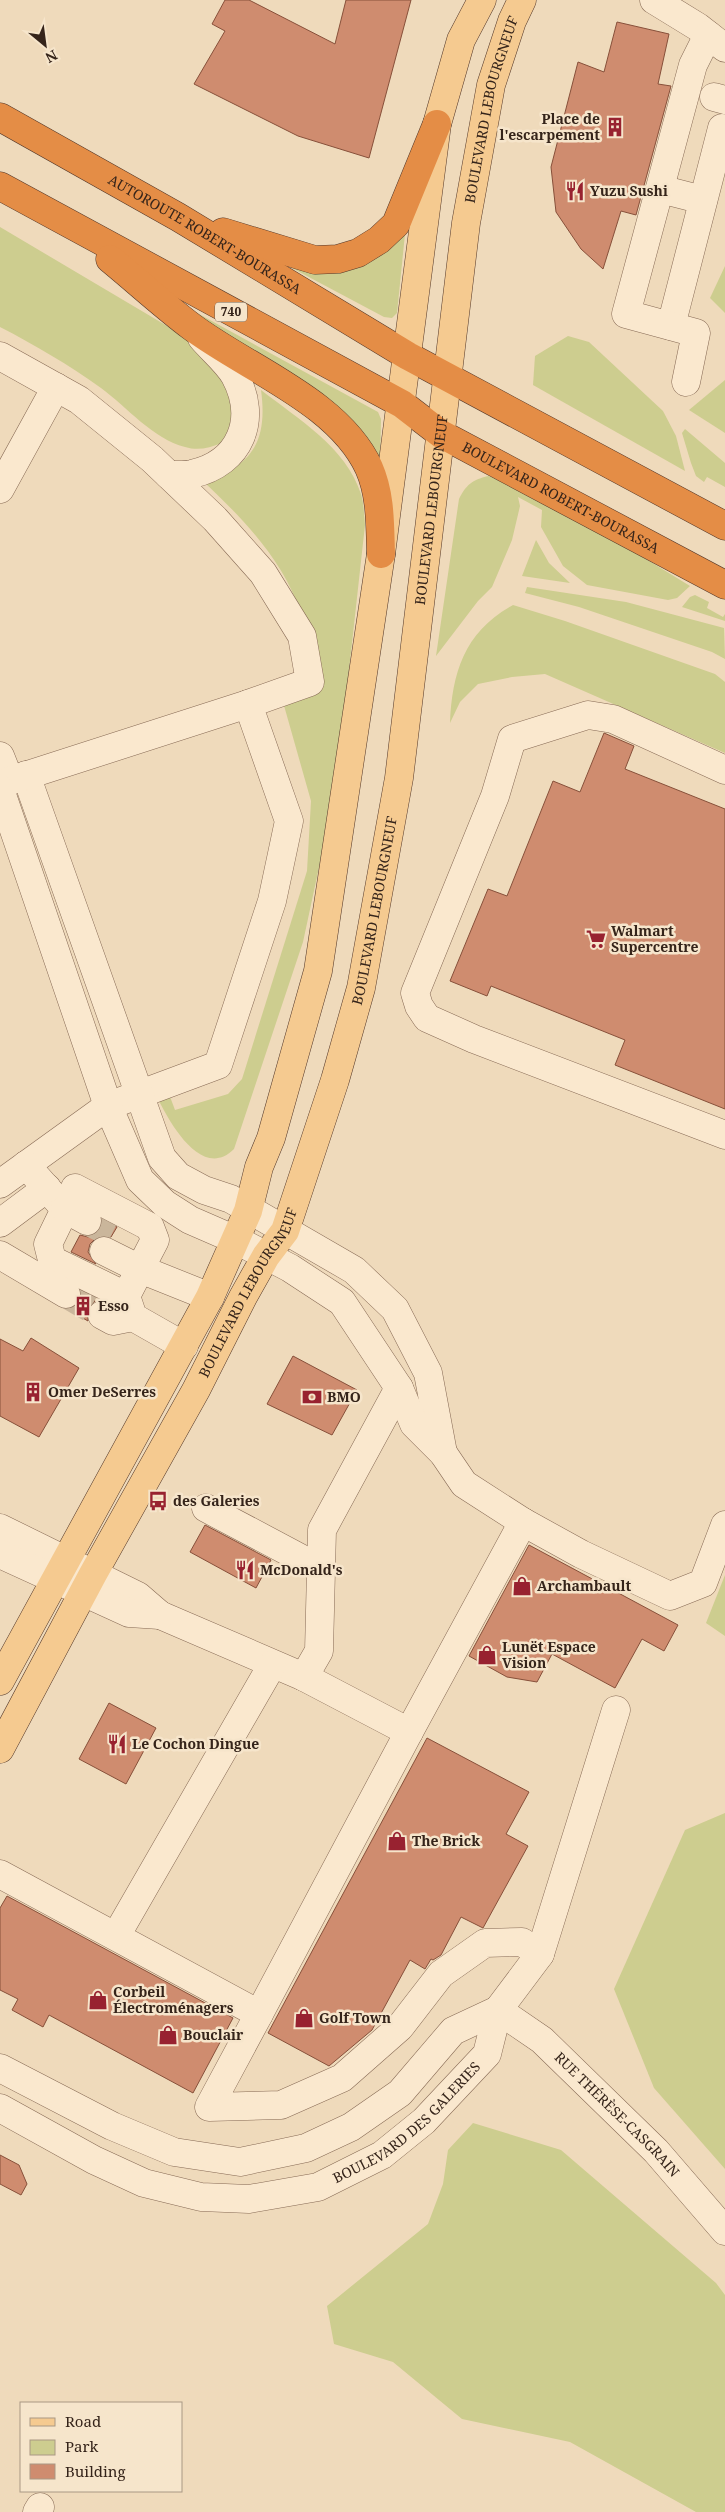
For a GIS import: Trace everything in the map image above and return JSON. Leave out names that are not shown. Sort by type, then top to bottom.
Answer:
[{"type":"highway","name":"AUTOROUTE ROBERT-BOURASSA","points":[[0,117],[178,217],[408,356]]},
{"type":"highway","points":[[178,217],[316,260],[338,258],[358,253],[379,240],[396,224],[437,124]]},
{"type":"highway","name":"740","points":[[0,186],[402,404]]},
{"type":"highway","points":[[61,218],[193,328],[319,409],[353,442],[369,468],[378,492],[381,554]]},
{"type":"highway","points":[[408,356],[725,526]]},
{"type":"highway","name":"BOULEVARD ROBERT-BOURASSA","points":[[402,404],[441,434],[725,585]]},
{"type":"main road","points":[[0,1681],[184,1346],[236,1240],[248,1211],[318,971],[381,554],[437,124],[461,40],[482,0]]},
{"type":"main road","name":"BOULEVARD LEBOURGNEUF","points":[[0,1749],[88,1584],[196,1390],[266,1256],[285,1231],[335,1080],[361,988],[399,778],[466,223],[492,85],[512,20],[522,0]]},
{"type":"street","points":[[654,0],[717,41],[693,65],[626,314],[696,333],[686,382]]},
{"type":"street","points":[[671,326],[722,128]]},
{"type":"street","points":[[660,189],[703,200]]},
{"type":"street","points":[[169,475],[191,474],[211,467],[228,457],[239,440],[246,423],[246,408],[235,375],[193,328]]},
{"type":"street","points":[[0,356],[80,400],[169,475],[215,519],[263,573],[302,636],[310,682],[248,704],[7,777]]},
{"type":"street","points":[[0,488],[56,387]]},
{"type":"street","points":[[8,1176],[108,1106],[218,1065],[272,901],[289,821],[248,704]]},
{"type":"street","points":[[725,770],[613,719],[588,714],[512,739],[495,796],[415,993],[419,1006],[427,1018],[474,1039],[725,1135]]},
{"type":"street","points":[[7,777],[138,1095],[162,1158],[178,1176],[204,1190],[231,1199],[248,1211],[354,1270],[395,1309],[428,1372],[443,1453]]},
{"type":"street","points":[[7,777],[108,1106],[140,1180],[165,1204],[182,1215],[290,1268],[342,1302],[399,1388],[414,1424],[443,1453],[464,1484],[523,1522],[581,1554],[670,1596],[703,1583],[725,1525]]},
{"type":"street","points":[[8,1176],[47,1188],[72,1223]]},
{"type":"street","points":[[0,1223],[47,1188]]},
{"type":"street","points":[[42,1267],[48,1244],[72,1223],[75,1188],[150,1228],[156,1240],[144,1262],[130,1307],[113,1321],[102,1315]]},
{"type":"street","points":[[108,1242],[210,1296]]},
{"type":"street","points":[[0,1255],[42,1267],[130,1307],[184,1346]]},
{"type":"street","points":[[42,1267],[66,1294]]},
{"type":"street","points":[[304,1677],[319,1651],[322,1530],[399,1388]]},
{"type":"street","points":[[206,1508],[321,1569]]},
{"type":"street","points":[[523,1522],[408,1732],[209,2108],[281,2105],[342,2078],[400,2027],[441,1974],[485,1943],[522,1942],[540,1954]]},
{"type":"street","points":[[0,1528],[60,1571]]},
{"type":"street","points":[[0,1554],[60,1571],[88,1584],[129,1613],[160,1615],[272,1665],[304,1677],[408,1732]]},
{"type":"street","points":[[116,1936],[272,1665]]},
{"type":"street","points":[[498,2010],[540,1954],[616,1710]]},
{"type":"street","points":[[0,1874],[259,2014]]},
{"type":"street","name":"BOULEVARD DES GALERIES","points":[[0,2068],[112,2126],[174,2152],[240,2162],[306,2148],[351,2126],[400,2093],[453,2031],[498,2010]]},
{"type":"street","name":"BOULEVARD DES GALERIES","points":[[0,2108],[94,2160],[144,2184],[202,2197],[249,2199],[318,2187],[382,2155],[424,2121],[487,2054],[498,2010]]},
{"type":"street","name":"RUE THÉRÈSE-CASGRAIN","points":[[498,2010],[542,2040],[656,2151],[725,2231]]},
{"type":"green space","points":[[0,227],[184,336],[199,350],[230,389],[237,415],[222,443],[208,448],[194,449],[173,443],[151,430],[89,380],[52,356],[0,327]]},
{"type":"green space","points":[[405,234],[397,313],[392,318],[384,317],[290,267]]},
{"type":"green space","points":[[725,266],[725,313],[710,298]]},
{"type":"green space","points":[[188,308],[378,412],[381,419],[380,470],[369,465]]},
{"type":"green space","points":[[568,336],[589,342],[663,411],[676,436],[685,471],[533,385],[535,356]]},
{"type":"green space","points":[[725,380],[725,433],[689,410]]},
{"type":"green space","points":[[261,390],[319,435],[344,462],[354,477],[361,494],[365,525],[336,788],[303,942],[234,1149],[222,1157],[210,1158],[199,1154],[188,1145],[170,1121],[158,1099],[169,1094],[175,1110],[228,1094],[242,1079],[307,871],[311,801],[283,702],[317,687],[304,622],[293,593],[283,574],[260,540],[202,480],[233,468],[253,450],[259,438],[262,424]]},
{"type":"green space","points":[[685,429],[725,463],[725,487],[707,477],[704,482],[696,476],[682,433]]},
{"type":"green space","points":[[488,476],[504,480],[602,532],[690,586],[677,598],[668,600],[587,585],[563,566],[541,527],[542,510],[518,497],[520,506],[512,540],[492,587],[478,601],[436,656],[459,499],[470,484]]},
{"type":"green space","points":[[536,540],[549,563],[570,583],[522,576]]},
{"type":"green space","points":[[527,587],[626,602],[724,628],[725,659],[712,652],[579,607],[525,593]]},
{"type":"green space","points":[[695,595],[709,602],[707,608],[723,617],[725,614],[725,621],[682,607],[690,597]]},
{"type":"green space","points":[[513,605],[565,621],[715,674],[725,682],[725,753],[545,674],[512,677],[478,684],[460,702],[450,723],[451,704],[458,670],[472,640],[497,615]]},
{"type":"green space","points":[[725,1575],[725,1636],[706,1623]]},
{"type":"green space","points":[[725,1813],[725,2169],[654,2088],[614,1989],[685,1830]]},
{"type":"green space","points":[[473,2123],[561,2150],[716,2283],[725,2295],[725,2512],[696,2512],[570,2442],[462,2419],[393,2362],[334,2344],[327,2306],[428,2224],[443,2184],[448,2150]]},
{"type":"building","points":[[225,0],[249,0],[335,44],[346,0],[411,0],[369,158],[298,136],[194,84],[225,31],[212,24]]},
{"type":"building","name":"Place de l'escarpement","points":[[617,22],[669,34],[658,84],[671,86],[636,215],[621,211],[603,269],[581,249],[556,212],[551,167],[578,62],[604,72]]},
{"type":"building","name":"Walmart Supercentre","points":[[604,733],[634,746],[625,769],[725,809],[725,1109],[615,1065],[625,1040],[491,986],[487,996],[450,981],[488,889],[507,896],[553,781],[580,792]]},
{"type":"building","points":[[102,1220],[117,1227],[111,1237],[103,1236],[96,1238],[90,1244],[88,1252],[96,1264],[71,1252],[80,1235],[88,1237],[96,1234],[101,1228]]},
{"type":"building","points":[[81,1293],[95,1301],[88,1308],[88,1321],[67,1309],[79,1302]]},
{"type":"building","name":"Omer DeSerres","points":[[31,1338],[79,1368],[39,1437],[0,1416],[0,1339],[23,1351]]},
{"type":"building","name":"BMO","points":[[293,1356],[357,1390],[332,1435],[267,1404]]},
{"type":"building","name":"McDonald's","points":[[205,1525],[271,1560],[256,1588],[190,1552]]},
{"type":"building","points":[[529,1545],[678,1625],[664,1651],[642,1639],[615,1688],[552,1654],[537,1682],[507,1677],[469,1656]]},
{"type":"building","name":"Le Cochon Dingue","points":[[109,1703],[156,1728],[126,1784],[79,1759]]},
{"type":"building","points":[[427,1738],[529,1792],[506,1834],[528,1846],[483,1928],[461,1917],[441,1955],[433,1960],[431,1959],[425,1969],[410,1960],[372,2030],[329,2066],[268,2033]]},
{"type":"building","points":[[7,1896],[233,2018],[193,2093],[49,2015],[43,2027],[12,2010],[18,1999],[0,1990],[0,1908]]},
{"type":"building","points":[[0,2155],[19,2165],[27,2184],[21,2195],[0,2184]]},
{"type":"tunnel","points":[[87,1221],[113,1234]]},
{"type":"tunnel","points":[[66,1294],[102,1315]]},
{"type":"place","name":"Place de l'escarpement","points":[[615,127]]},
{"type":"place","name":"Yuzu Sushi","points":[[575,191]]},
{"type":"place","name":"Walmart Supercentre","points":[[596,939]]},
{"type":"place","name":"Esso","points":[[83,1306]]},
{"type":"place","name":"Omer DeSerres","points":[[33,1392]]},
{"type":"place","name":"BMO","points":[[312,1397]]},
{"type":"place","name":"des Galeries","points":[[158,1501]]},
{"type":"place","name":"McDonald's","points":[[245,1570]]},
{"type":"place","name":"Archambault","points":[[522,1586]]},
{"type":"place","name":"Lunët Espace Vision","points":[[487,1655]]},
{"type":"place","name":"Le Cochon Dingue","points":[[117,1744]]},
{"type":"place","name":"The Brick","points":[[397,1841]]},
{"type":"place","name":"Corbeil Électroménagers","points":[[98,2000]]},
{"type":"place","name":"Golf Town","points":[[304,2018]]},
{"type":"place","name":"Bouclair","points":[[168,2035]]}]
